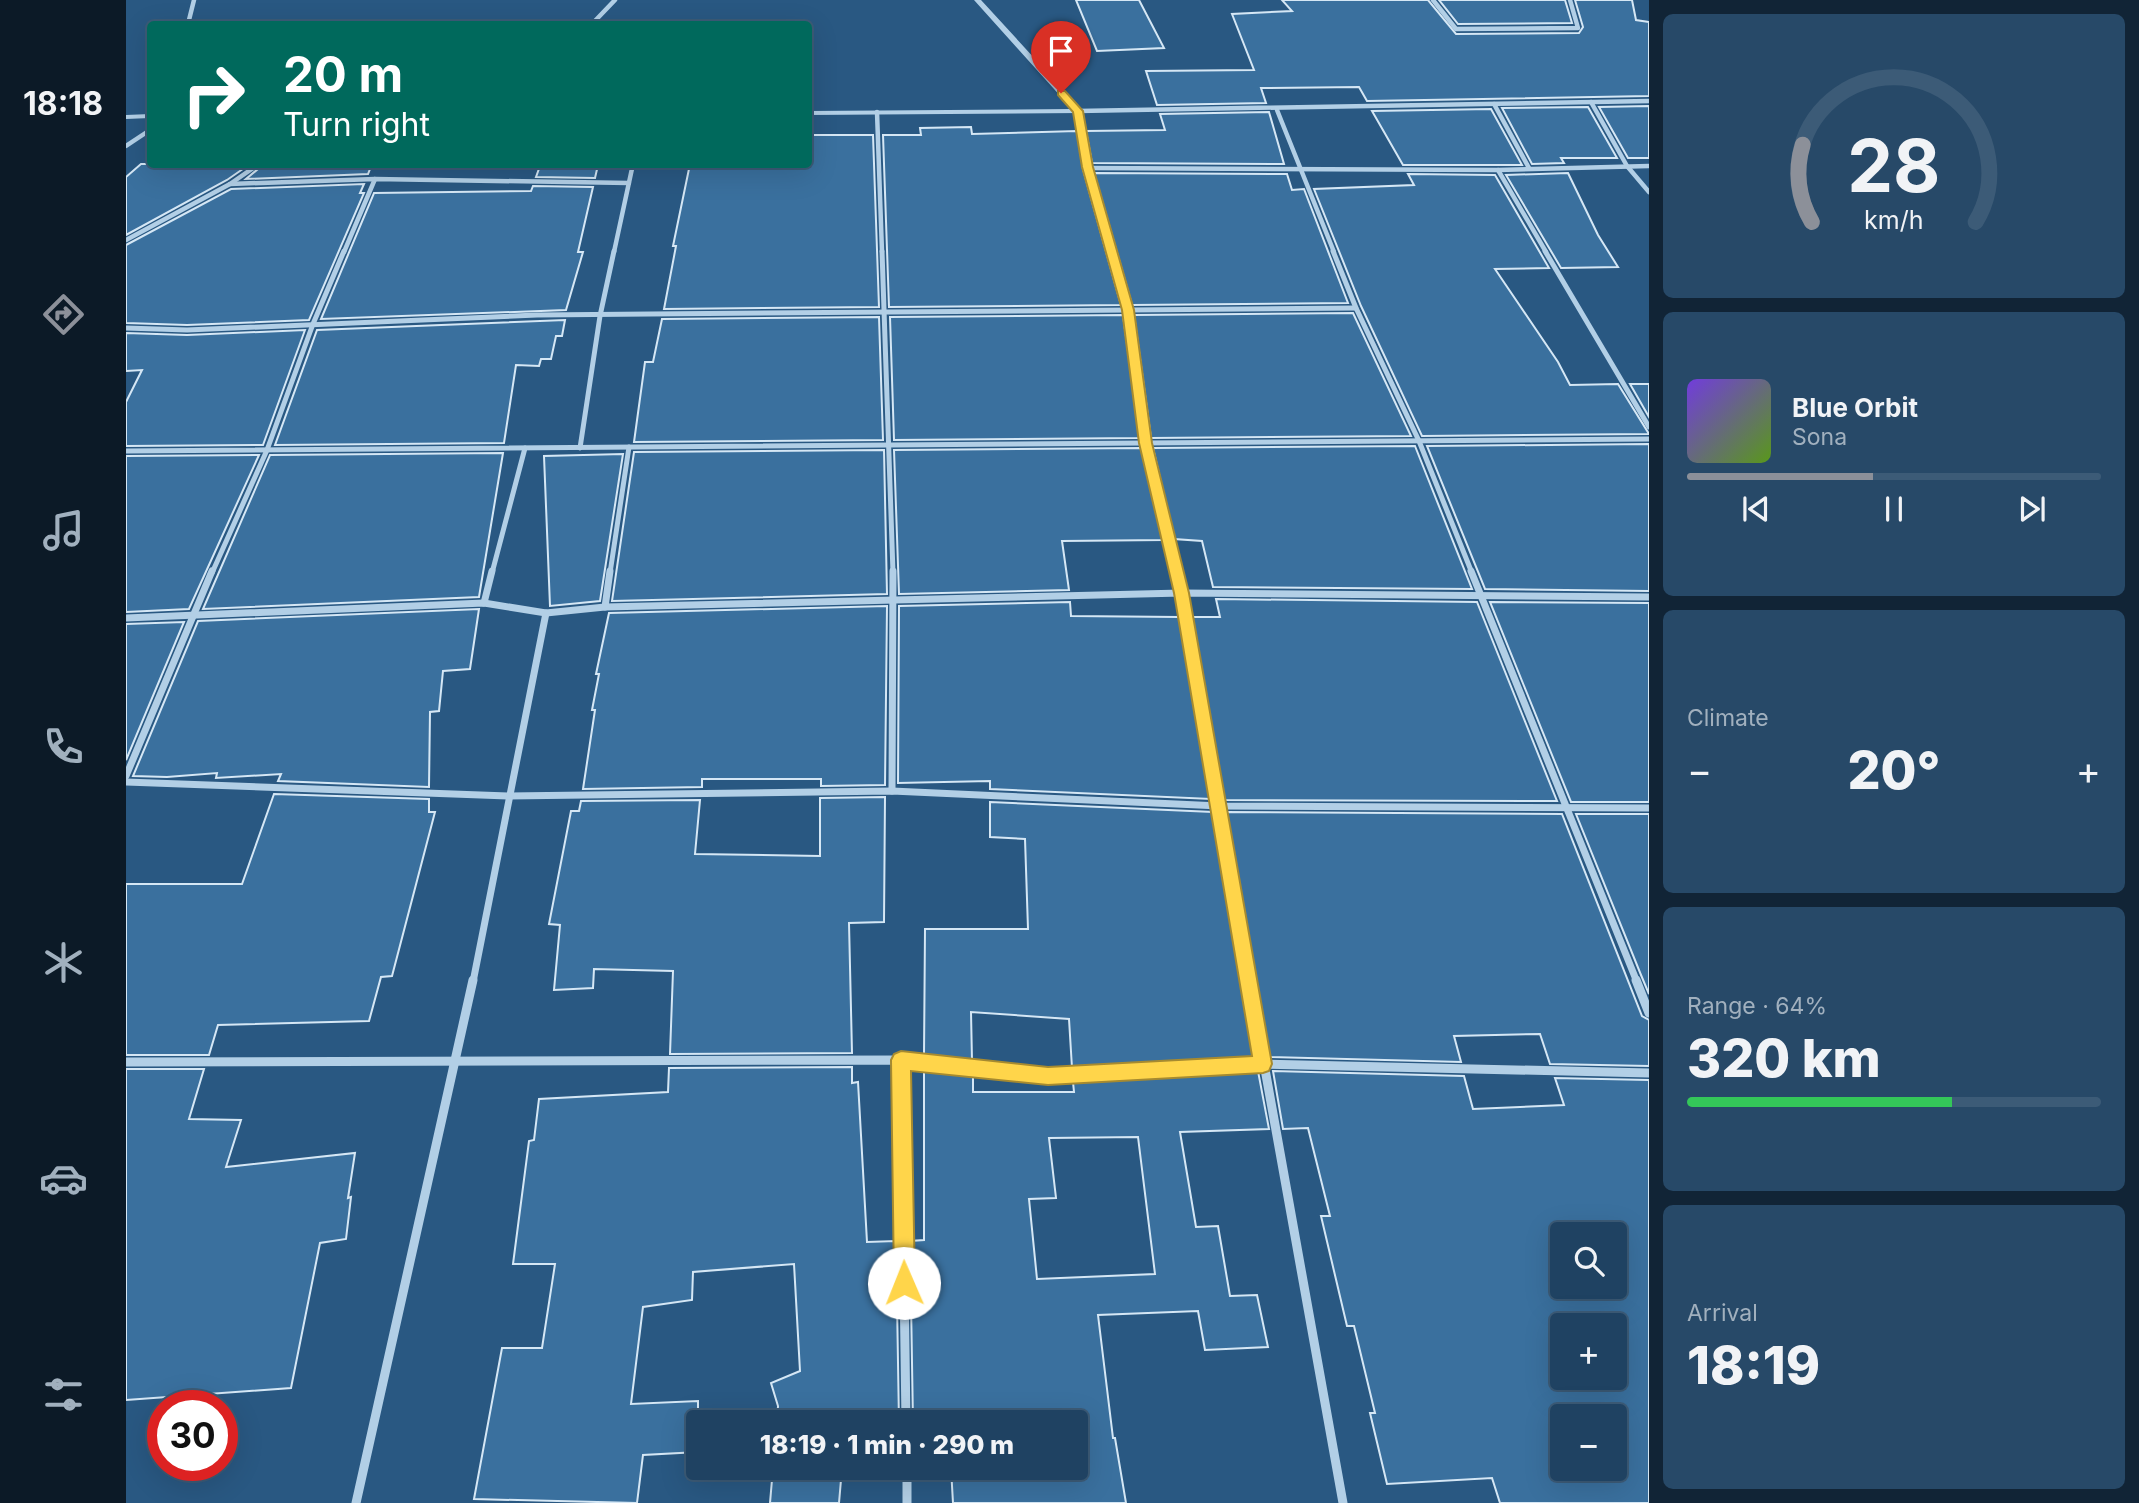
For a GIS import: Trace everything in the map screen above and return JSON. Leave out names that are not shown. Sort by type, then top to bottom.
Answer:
[{"type":"street","points":[[189,21],[194,0]]},
{"type":"street","points":[[595,21],[615,0]]},
{"type":"street","points":[[977,0],[1078,111],[1088,167],[1128,310],[1146,443],[1182,593],[1263,1064],[1343,1503]]},
{"type":"street","points":[[1433,0],[1456,29],[1578,28],[1570,0]]},
{"type":"street","points":[[1591,102],[1628,166],[1649,192]]},
{"type":"street","points":[[812,113],[1277,110],[1649,102]]},
{"type":"street","points":[[1494,104],[1529,169]]},
{"type":"street","points":[[1277,110],[1356,308],[1419,441],[1649,1013]]},
{"type":"street","points":[[877,112],[894,601],[892,791]]},
{"type":"street","points":[[126,117],[147,117]]},
{"type":"street","points":[[126,146],[147,132]]},
{"type":"street","points":[[1088,167],[1498,170],[1649,166]]},
{"type":"street","points":[[126,240],[230,184],[253,168]]},
{"type":"street","points":[[580,447],[600,316],[633,168]]},
{"type":"street","points":[[1498,170],[1649,427]]},
{"type":"street","points":[[230,184],[375,179],[629,183]]},
{"type":"street","points":[[126,776],[192,617],[267,450],[313,324],[375,179]]},
{"type":"street","points":[[126,328],[187,330],[537,315],[1356,308]]},
{"type":"street","points":[[126,452],[1649,439]]},
{"type":"street","points":[[605,607],[629,447]]},
{"type":"street","points":[[484,603],[525,448]]},
{"type":"street","points":[[126,618],[484,603],[546,613],[605,607],[1182,593],[1649,597]]},
{"type":"street","points":[[356,1503],[457,1060],[546,613]]},
{"type":"street","points":[[126,782],[508,796],[892,791],[1220,806],[1649,808]]},
{"type":"street","points":[[901,1060],[906,1410]]},
{"type":"street","points":[[126,1062],[901,1060],[1048,1076],[1263,1064],[1649,1073]]},
{"type":"street","points":[[907,1480],[907,1503]]},
{"type":"building","points":[[1076,0],[1139,0],[1164,48],[1097,51]]},
{"type":"building","points":[[1282,0],[1428,0],[1456,34],[1579,33],[1583,27],[1575,0],[1632,0],[1636,20],[1649,22],[1649,96],[1367,101],[1359,87],[1261,88],[1266,103],[1157,105],[1146,71],[1254,70],[1232,14],[1292,11]]},
{"type":"building","points":[[1439,0],[1565,0],[1572,23],[1458,24]]},
{"type":"building","points":[[1649,106],[1649,158],[1628,158],[1599,107]]},
{"type":"building","points":[[1588,107],[1617,158],[1561,158],[1564,163],[1532,164],[1502,108]]},
{"type":"building","points":[[1491,109],[1522,165],[1403,165],[1372,111]]},
{"type":"building","points":[[1269,112],[1284,164],[1092,163],[1086,131],[1165,130],[1160,114]]},
{"type":"building","points":[[971,127],[972,134],[1077,131],[1083,169],[1121,305],[889,307],[883,135],[921,135],[920,128]]},
{"type":"building","points":[[812,135],[873,135],[879,307],[664,309],[676,246],[673,246],[689,168],[812,168]]},
{"type":"building","points":[[141,164],[147,164],[147,168],[244,168],[126,235],[126,177]]},
{"type":"building","points":[[259,168],[370,168],[368,174],[246,179]]},
{"type":"building","points":[[539,168],[597,168],[595,178],[536,177]]},
{"type":"building","points":[[1094,173],[1287,174],[1292,190],[1304,189],[1348,303],[1132,305]]},
{"type":"building","points":[[1568,173],[1598,235],[1618,267],[1561,268],[1506,175]]},
{"type":"building","points":[[1408,174],[1495,175],[1549,268],[1495,269],[1558,362],[1570,385],[1618,384],[1649,434],[1422,436],[1361,306],[1314,189],[1414,185]]},
{"type":"building","points":[[364,184],[360,193],[364,193],[309,320],[187,325],[126,323],[126,245],[231,189]]},
{"type":"building","points":[[533,186],[593,187],[578,252],[583,252],[566,310],[321,319],[374,193],[531,191]]},
{"type":"building","points":[[1353,313],[1411,436],[1151,438],[1134,315]]},
{"type":"building","points":[[1123,315],[1140,438],[894,440],[890,317]]},
{"type":"building","points":[[879,317],[883,440],[634,442],[645,362],[653,362],[662,319]]},
{"type":"building","points":[[565,320],[562,336],[556,336],[551,359],[541,359],[539,366],[516,365],[504,443],[275,445],[317,330]]},
{"type":"building","points":[[305,330],[263,445],[126,446],[126,402],[142,370],[126,371],[126,333],[187,335]]},
{"type":"building","points":[[1630,384],[1649,384],[1649,417]]},
{"type":"building","points":[[1649,444],[1649,591],[1485,589],[1427,446]]},
{"type":"building","points":[[1415,446],[1472,589],[1213,587],[1202,541],[1174,539],[1153,448]]},
{"type":"building","points":[[1142,448],[1164,540],[1062,541],[1069,590],[899,594],[894,450]]},
{"type":"building","points":[[884,450],[887,594],[612,601],[634,452]]},
{"type":"building","points":[[503,453],[479,597],[203,609],[270,455]]},
{"type":"building","points":[[623,454],[600,601],[550,606],[544,456]]},
{"type":"building","points":[[259,455],[189,609],[126,612],[126,456]]},
{"type":"building","points":[[1216,599],[1477,602],[1557,801],[1223,800],[1191,617],[1220,617]]},
{"type":"building","points":[[1070,602],[1071,616],[1179,617],[1211,799],[990,789],[990,781],[898,783],[899,606]]},
{"type":"building","points":[[1490,602],[1649,603],[1649,802],[1571,802]]},
{"type":"building","points":[[887,606],[885,785],[821,786],[821,779],[702,779],[702,787],[583,789],[595,710],[592,710],[599,674],[596,674],[609,613]]},
{"type":"building","points":[[479,609],[470,669],[443,671],[439,711],[430,712],[429,787],[278,781],[281,774],[216,778],[217,773],[167,777],[133,776],[198,621]]},
{"type":"building","points":[[184,622],[126,760],[126,624]]},
{"type":"building","points":[[274,794],[429,799],[429,812],[435,812],[392,976],[381,977],[369,1021],[218,1025],[209,1055],[126,1055],[126,884],[242,884]]},
{"type":"building","points":[[885,797],[884,922],[849,923],[852,1053],[670,1054],[673,971],[594,969],[593,988],[554,990],[560,925],[549,924],[571,811],[579,811],[581,801],[700,800],[695,854],[820,856],[820,798]]},
{"type":"building","points":[[990,802],[1213,812],[1256,1057],[1072,1068],[1069,1019],[971,1012],[972,1061],[924,1055],[925,929],[1028,929],[1025,839],[990,837]]},
{"type":"building","points":[[1225,812],[1562,814],[1642,1016],[1649,1020],[1649,1066],[1550,1064],[1540,1034],[1454,1036],[1461,1062],[1270,1057]]},
{"type":"building","points":[[1576,814],[1649,814],[1649,994],[1641,975]]},
{"type":"building","points":[[852,1067],[852,1083],[858,1082],[867,1242],[896,1241],[899,1410],[778,1410],[771,1383],[800,1371],[794,1264],[693,1272],[692,1300],[643,1307],[631,1404],[698,1401],[698,1410],[686,1410],[686,1453],[643,1455],[637,1503],[474,1499],[502,1348],[542,1348],[555,1264],[513,1264],[529,1141],[534,1140],[539,1099],[668,1092],[669,1068]]},
{"type":"building","points":[[126,1069],[204,1069],[189,1119],[241,1120],[226,1167],[355,1153],[348,1198],[351,1197],[346,1239],[320,1243],[291,1388],[238,1392],[147,1390],[147,1398],[126,1400]]},
{"type":"building","points":[[924,1070],[973,1075],[973,1092],[1074,1092],[1073,1082],[1258,1071],[1269,1129],[1180,1132],[1196,1227],[1218,1226],[1230,1296],[1257,1295],[1268,1347],[1205,1350],[1198,1311],[1098,1315],[1113,1438],[1126,1503],[953,1503],[952,1480],[1088,1480],[1088,1410],[913,1410],[910,1241],[924,1240]],"holes":[[[1138,1137],[1155,1274],[1037,1279],[1029,1199],[1056,1198],[1049,1138]]]},
{"type":"building","points":[[1273,1071],[1464,1076],[1473,1109],[1564,1105],[1555,1078],[1649,1080],[1649,1503],[1500,1503],[1492,1478],[1387,1484],[1370,1413],[1375,1413],[1354,1326],[1347,1326],[1321,1216],[1330,1216],[1308,1128],[1283,1129]]},
{"type":"building","points":[[772,1480],[841,1480],[839,1503],[770,1503]]},
{"type":"route","points":[[904,1283],[901,1060],[1048,1076],[1263,1064],[1182,593],[1146,443],[1128,310],[1088,167],[1078,111],[1061,93]]}]
